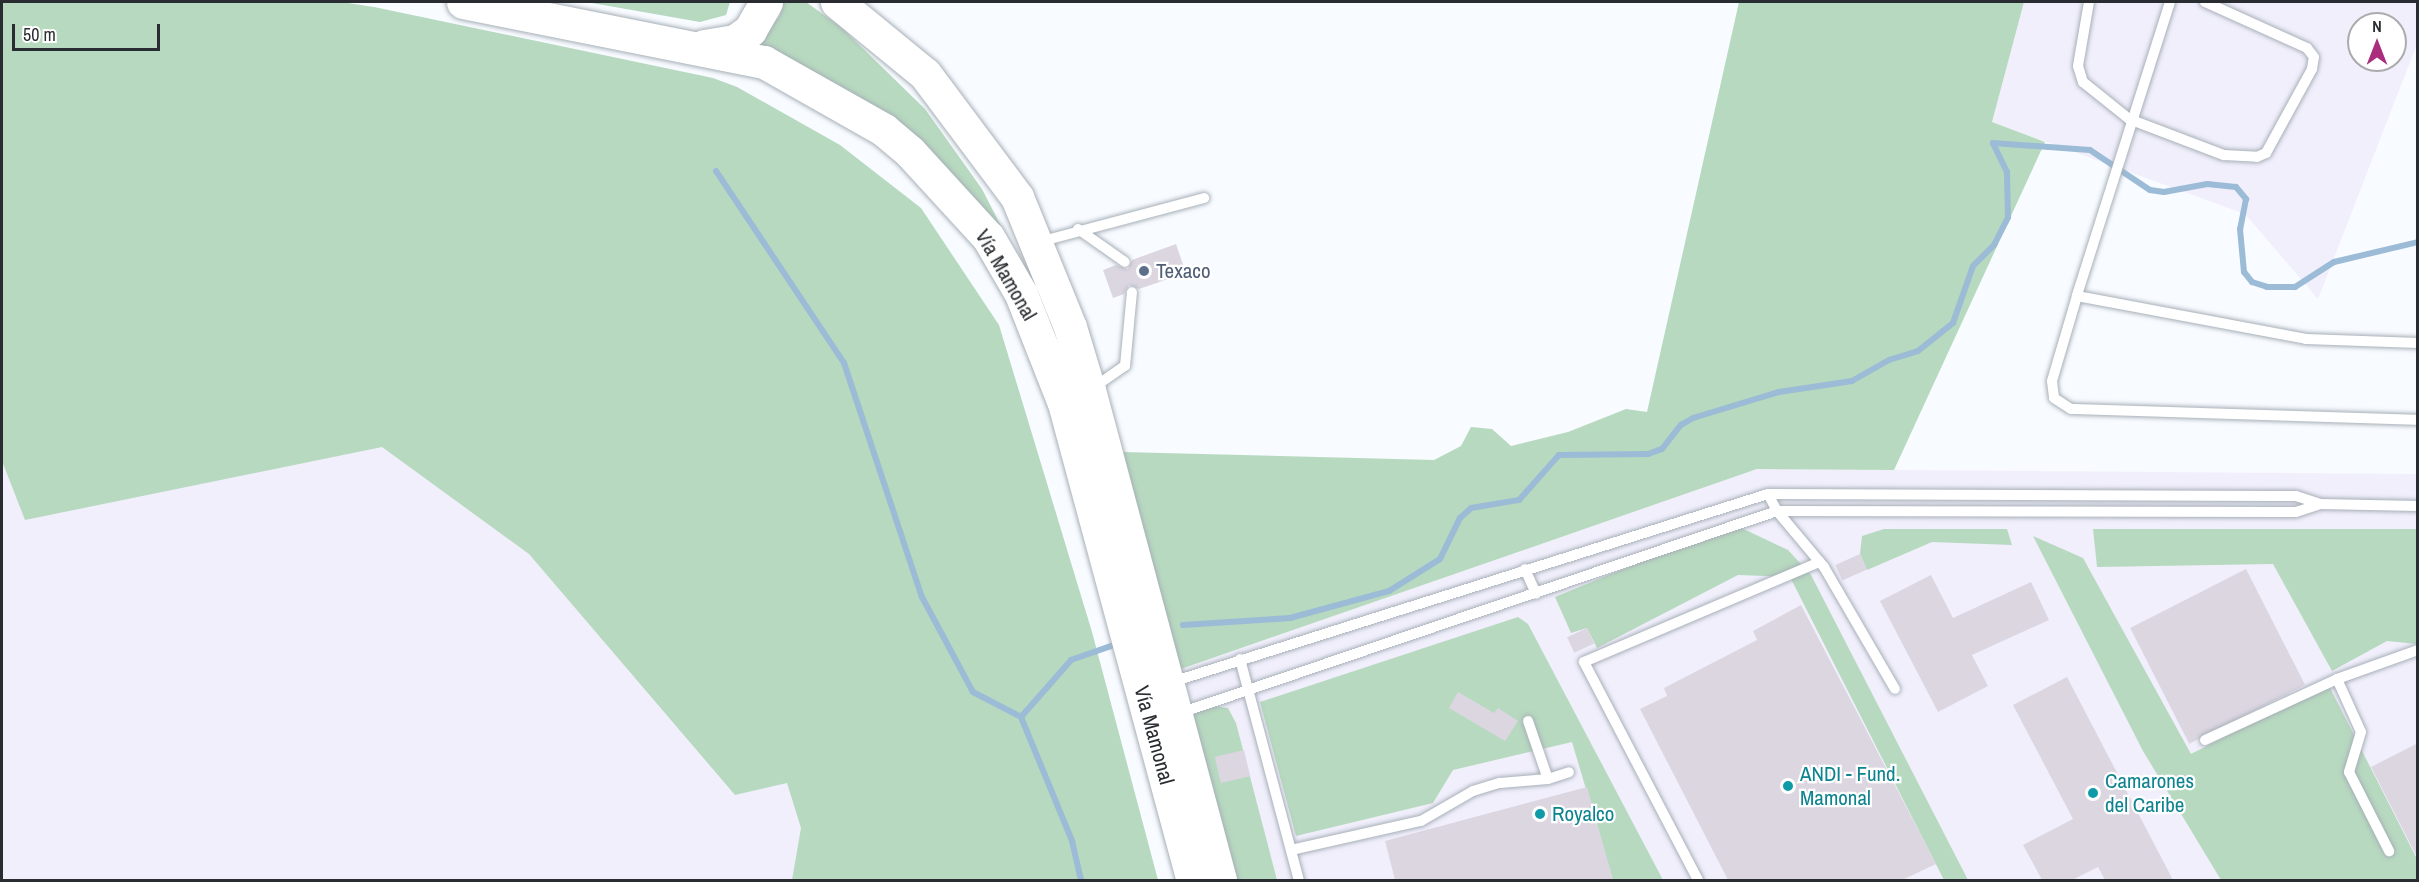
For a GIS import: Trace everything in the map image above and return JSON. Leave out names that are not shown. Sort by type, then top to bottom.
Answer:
[{"type":"main road","name":"Vía Mamonal","points":[[463,2],[700,46],[764,62],[884,130],[910,152],[988,237],[1021,294],[1064,403],[1193,880]]},
{"type":"main road","points":[[700,46],[735,41],[750,30],[765,2]]},
{"type":"main road","name":"Vía Mamonal","points":[[837,2],[925,74],[958,113],[1017,197],[1037,243],[1089,390],[1220,880]]},
{"type":"lane","points":[[2089,2],[2078,74],[2129,119],[2224,155],[2266,153],[2312,69],[2314,57],[2307,48],[2205,2]]},
{"type":"lane","points":[[2170,2],[2129,119],[2052,381],[2054,398],[2071,409],[2418,420]]},
{"type":"lane","points":[[1037,243],[1078,229],[1204,198]]},
{"type":"lane","points":[[1078,229],[1125,262]]},
{"type":"lane","points":[[1089,390],[1125,366],[1132,292]]},
{"type":"lane","points":[[2077,296],[2306,339],[2418,343]]},
{"type":"lane","points":[[1173,699],[1240,659],[1768,494],[1974,492],[2296,496],[2320,504],[2418,506]]},
{"type":"lane","points":[[1974,492],[1974,511]]},
{"type":"lane","points":[[1768,494],[1777,512],[1820,562],[1895,689]]},
{"type":"lane","points":[[1173,699],[1248,688],[1777,512],[2296,512],[2320,504]]},
{"type":"lane","points":[[1698,880],[1584,662],[1820,562]]},
{"type":"lane","points":[[1525,569],[1536,594]]},
{"type":"lane","points":[[2205,740],[2337,679],[2418,650]]},
{"type":"lane","points":[[1240,659],[1299,880]]},
{"type":"lane","points":[[2337,679],[2361,732],[2349,772],[2389,851]]},
{"type":"lane","points":[[1528,721],[1548,779]]},
{"type":"lane","points":[[1291,850],[1421,821],[1473,791],[1500,783],[1548,779],[1569,772]]},
{"type":"shaded area","points":[[2,2],[1151,880],[2,880]]},
{"type":"shaded area","points":[[2024,2],[2417,2],[2417,44],[2407,70],[2407,12],[2347,12],[2347,72],[2406,72],[2318,299],[2245,214],[1992,122]]},
{"type":"shaded area","points":[[1757,469],[2417,474],[2417,880],[1235,880],[1178,670]]},
{"type":"green space","points":[[2,2],[341,2],[374,7],[713,78],[737,87],[840,145],[921,208],[999,325],[1092,632],[1158,880],[792,880],[801,828],[787,783],[735,795],[529,554],[382,447],[25,520],[2,461]]},
{"type":"green space","points":[[586,2],[730,2],[726,15],[700,22]]},
{"type":"green space","points":[[780,2],[806,2],[842,28],[925,109],[982,189],[1058,337],[963,197],[749,53],[780,15]]},
{"type":"green space","points":[[1739,2],[2024,2],[1992,122],[2045,142],[1894,470],[1757,469],[1178,670],[1122,452],[1434,460],[1461,446],[1471,427],[1492,429],[1511,446],[1568,432],[1626,409],[1647,412]]},
{"type":"green space","points":[[1733,524],[1788,550],[1811,575],[1968,880],[1944,880],[1790,577],[1738,575],[1597,648],[1587,628],[1571,633],[1555,597]]},
{"type":"green space","points":[[1884,529],[2007,529],[2012,545],[1932,542],[1867,570],[1860,554],[1862,536]]},
{"type":"green space","points":[[2093,529],[2417,529],[2417,644],[2387,641],[2332,671],[2273,564],[2097,567]]},
{"type":"green space","points":[[2033,536],[2083,558],[2191,754],[2328,684],[2417,859],[2417,880],[2221,880],[2143,751]]},
{"type":"green space","points":[[1518,617],[1528,624],[1663,880],[1613,880],[1572,742],[1453,770],[1433,803],[1296,836],[1260,702]]},
{"type":"green space","points":[[1206,705],[1228,708],[1236,723],[1277,880],[1237,880],[1190,718]]},
{"type":"building","name":"Texaco","points":[[1176,244],[1186,273],[1139,289],[1129,285],[1124,294],[1113,298],[1103,270],[1116,265],[1128,269],[1132,260]]},
{"type":"building","points":[[1860,554],[1867,570],[1842,581],[1835,565]]},
{"type":"building","points":[[2246,569],[2305,685],[2189,744],[2130,628]]},
{"type":"building","points":[[1931,575],[1953,618],[2031,582],[2049,620],[1972,655],[1988,686],[1938,712],[1880,601]]},
{"type":"building","name":"ANDI - Fund. Mamonal","points":[[1801,605],[1936,864],[1902,880],[1728,880],[1640,709],[1667,696],[1664,688],[1757,640],[1753,631]]},
{"type":"building","points":[[1587,628],[1594,643],[1574,653],[1567,637]]},
{"type":"building","name":"Camarones del Caribe","points":[[2067,677],[2173,880],[2105,880],[2098,867],[2072,880],[2042,880],[2023,845],[2073,819],[2013,705]]},
{"type":"building","points":[[1458,692],[1494,713],[1498,708],[1518,721],[1505,741],[1449,708]]},
{"type":"building","points":[[2418,743],[2418,859],[2371,767]]},
{"type":"building","points":[[1244,750],[1250,776],[1221,783],[1215,757]]},
{"type":"building","name":"Royalco","points":[[1587,787],[1613,880],[1395,880],[1385,841]]},
{"type":"waterway","points":[[1183,625],[1290,618],[1389,591],[1440,559],[1460,518],[1471,508],[1519,500],[1559,455],[1648,454],[1662,449],[1681,425],[1693,418],[1779,392],[1852,381],[1889,360],[1918,351],[1953,323],[1973,266],[1994,245],[2008,217],[2007,172],[1993,143],[2090,150],[2150,190],[2164,192],[2207,184],[2236,187],[2246,199],[2240,229],[2244,272],[2252,282],[2267,287],[2295,287],[2334,262],[2418,242]]},
{"type":"waterway","points":[[716,171],[844,363],[922,597],[973,692],[1021,717],[1072,841],[1081,880]]},
{"type":"waterway","points":[[1021,717],[1071,660],[1111,646]]},
{"type":"place","name":"Texaco","points":[[1144,271]]},
{"type":"place","name":"ANDI - Fund. Mamonal","points":[[1788,786]]},
{"type":"place","name":"Camarones del Caribe","points":[[2093,793]]},
{"type":"place","name":"Royalco","points":[[1540,814]]}]
